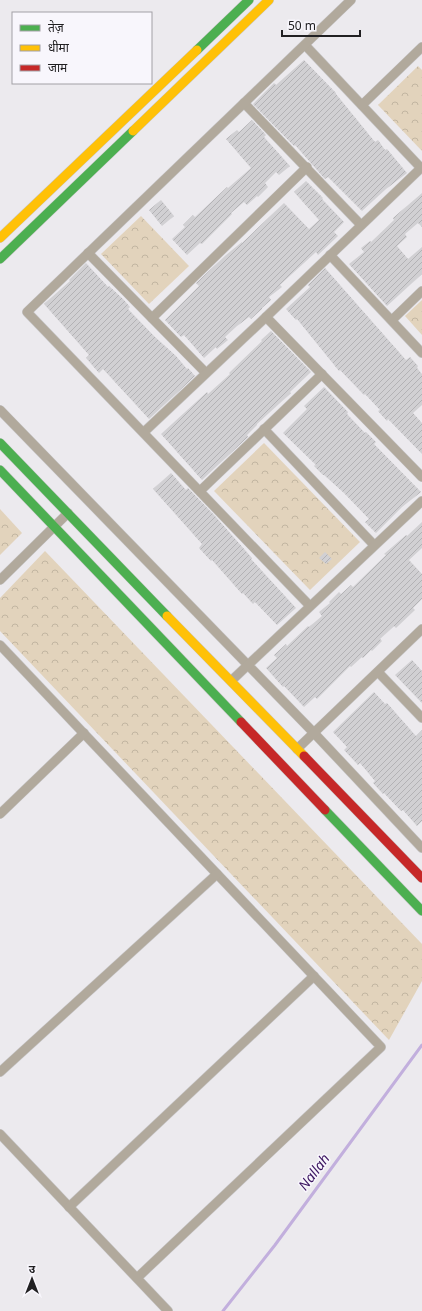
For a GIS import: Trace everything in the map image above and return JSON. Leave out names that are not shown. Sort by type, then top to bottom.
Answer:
[{"type":"street","points":[[0,238],[249,0]]},
{"type":"street","points":[[0,259],[269,0]]},
{"type":"street","points":[[310,606],[27,312],[351,0]]},
{"type":"street","points":[[144,432],[422,168],[305,45]]},
{"type":"street","points":[[362,105],[422,47]]},
{"type":"street","points":[[244,103],[361,225]]},
{"type":"street","points":[[152,318],[306,167]]},
{"type":"street","points":[[88,253],[206,373]]},
{"type":"street","points":[[330,255],[422,353]]},
{"type":"street","points":[[392,320],[422,291]]},
{"type":"street","points":[[266,317],[422,477]]},
{"type":"street","points":[[200,491],[322,374]]},
{"type":"street","points":[[0,410],[314,732],[422,848]]},
{"type":"street","points":[[264,429],[374,545]]},
{"type":"street","points":[[0,443],[231,681],[290,756],[422,911]]},
{"type":"street","points":[[0,470],[54,527],[290,756],[422,878]]},
{"type":"street","points":[[231,681],[422,501]]},
{"type":"street","points":[[0,580],[68,513]]},
{"type":"street","points":[[290,756],[422,629]]},
{"type":"street","points":[[0,645],[381,1047],[137,1278]]},
{"type":"street","points":[[378,672],[422,718]]},
{"type":"street","points":[[0,814],[84,733]]},
{"type":"street","points":[[0,1072],[217,874]]},
{"type":"street","points":[[69,1207],[314,976]]},
{"type":"street","points":[[0,1134],[168,1311]]},
{"type":"green space","points":[[418,66],[422,70],[422,151],[378,105]]},
{"type":"green space","points":[[141,216],[189,266],[149,304],[101,254]]},
{"type":"green space","points":[[422,300],[422,335],[405,316]]},
{"type":"green space","points":[[264,443],[360,542],[310,590],[214,491]]},
{"type":"green space","points":[[0,509],[22,533],[0,555]]},
{"type":"green space","points":[[45,551],[422,944],[422,981],[389,1040],[0,631],[0,598]]},
{"type":"building","points":[[304,60],[336,93],[375,142],[378,140],[385,150],[387,149],[407,173],[386,189],[362,211],[328,177],[325,179],[295,145],[294,146],[253,104],[274,83],[276,85]]},
{"type":"building","points":[[252,120],[266,135],[264,137],[290,166],[279,175],[276,172],[265,183],[268,187],[258,197],[257,196],[247,205],[244,202],[231,213],[232,214],[202,244],[200,243],[187,255],[172,239],[185,227],[183,225],[193,215],[195,217],[227,187],[228,188],[251,168],[226,139],[237,130],[239,132]]},
{"type":"building","points":[[306,181],[344,222],[334,232],[338,236],[318,255],[316,252],[280,285],[282,287],[269,297],[271,300],[262,309],[251,319],[249,317],[237,326],[225,337],[228,340],[217,349],[216,347],[204,358],[184,335],[181,337],[165,320],[199,286],[196,283],[226,255],[242,243],[284,203],[309,229],[319,220],[294,192]]},
{"type":"building","points":[[422,193],[422,227],[418,223],[405,234],[407,237],[397,246],[408,259],[422,247],[422,274],[387,306],[349,264],[364,252],[361,248],[370,241],[371,242],[394,220],[393,218]]},
{"type":"building","points":[[161,200],[174,216],[162,226],[149,210]]},
{"type":"building","points":[[86,263],[108,287],[109,286],[123,299],[130,307],[128,309],[154,336],[195,376],[149,419],[103,369],[99,373],[86,358],[89,355],[44,304],[70,281],[69,280]]},
{"type":"building","points":[[325,268],[406,360],[410,357],[418,366],[417,368],[422,374],[422,405],[413,413],[422,423],[422,454],[388,419],[387,421],[378,411],[380,410],[365,394],[364,395],[340,370],[339,371],[297,319],[296,320],[286,309],[310,287],[308,285]]},
{"type":"building","points":[[271,331],[311,372],[290,392],[291,393],[257,424],[247,435],[248,437],[202,480],[161,434],[207,392],[208,394],[230,374],[229,373]]},
{"type":"building","points":[[324,387],[348,412],[347,414],[376,442],[374,444],[421,492],[402,507],[376,533],[365,522],[369,519],[344,493],[314,466],[316,465],[283,433],[307,409],[304,406]]},
{"type":"building","points":[[171,473],[186,490],[188,488],[215,516],[252,558],[251,559],[296,608],[277,625],[255,602],[253,604],[243,593],[242,594],[212,560],[211,561],[199,548],[202,544],[153,489]]},
{"type":"building","points":[[422,522],[422,548],[409,560],[422,574],[422,599],[413,608],[415,610],[396,628],[394,626],[380,639],[382,641],[372,651],[371,650],[351,667],[350,666],[317,699],[315,697],[304,707],[266,668],[277,658],[274,655],[286,644],[287,646],[308,626],[309,627],[322,616],[319,612],[330,603],[329,602],[339,592],[341,594],[351,585],[353,587],[386,555],[384,554]]},
{"type":"building","points":[[325,552],[332,559],[326,564],[319,558]]},
{"type":"building","points":[[412,660],[422,671],[422,703],[395,675]]},
{"type":"building","points":[[374,692],[385,704],[387,703],[416,736],[422,730],[422,821],[417,826],[403,810],[401,811],[373,783],[375,781],[360,763],[358,765],[344,750],[347,747],[333,732]]},
{"type":"waterway","name":"Nallah","points":[[223,1311],[275,1245],[422,1045]]},
{"type":"traffic: fast","points":[[197,50],[249,0]]},
{"type":"traffic: fast","points":[[0,259],[133,131]]},
{"type":"traffic: fast","points":[[0,443],[167,616]]},
{"type":"traffic: fast","points":[[0,470],[241,722]]},
{"type":"traffic: fast","points":[[325,810],[422,911]]},
{"type":"traffic: slow","points":[[133,131],[269,0]]},
{"type":"traffic: slow","points":[[0,238],[197,50]]},
{"type":"traffic: slow","points":[[167,616],[304,756]]},
{"type":"traffic: jam","points":[[241,722],[325,810]]},
{"type":"traffic: jam","points":[[304,756],[422,878]]}]
